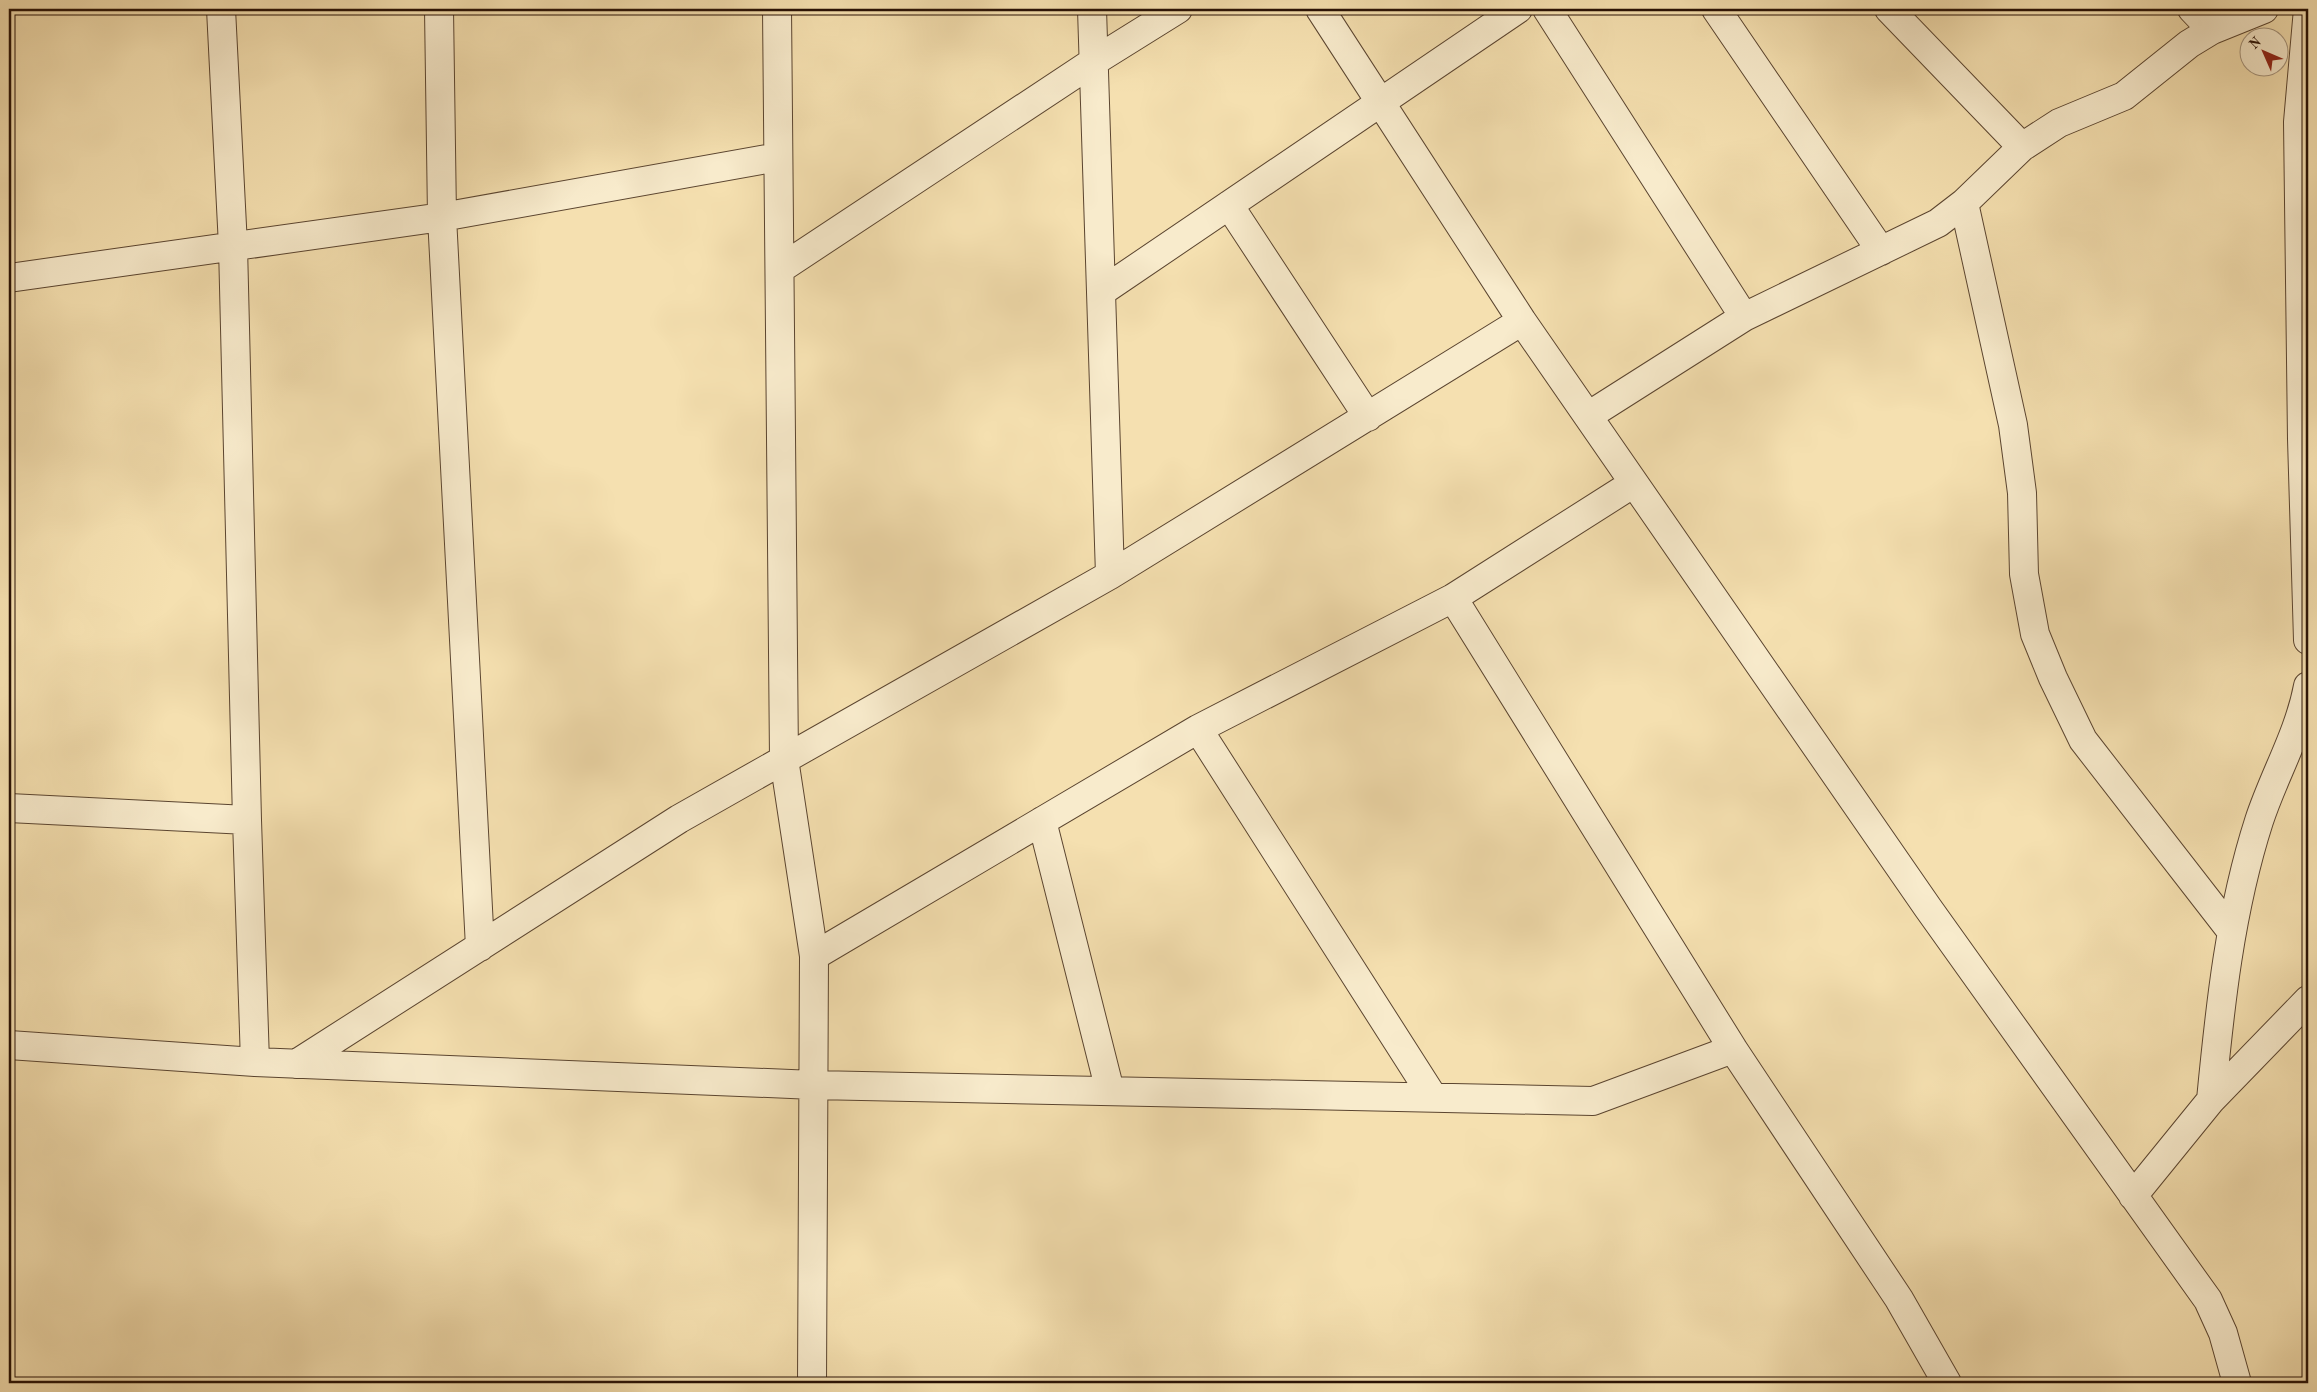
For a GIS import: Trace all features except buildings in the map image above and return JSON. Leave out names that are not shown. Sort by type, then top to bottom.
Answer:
[{"type":"street","points":[[221,9],[233,246],[255,1062]]},
{"type":"street","points":[[439,9],[442,217],[480,947]]},
{"type":"street","points":[[777,9],[784,759],[814,956],[812,1383]]},
{"type":"street","points":[[1092,9],[1110,575]]},
{"type":"street","points":[[780,268],[1093,62],[1178,9]]},
{"type":"street","points":[[1320,9],[1522,321],[1928,908],[2208,1300],[2223,1333],[2237,1383]]},
{"type":"street","points":[[1100,292],[1518,9]]},
{"type":"street","points":[[1547,9],[1744,316]]},
{"type":"street","points":[[1716,9],[1881,251]]},
{"type":"street","points":[[1889,9],[2022,147]]},
{"type":"street","points":[[2192,9],[2212,30]]},
{"type":"street","points":[[1588,416],[1744,316],[1938,223],[1964,203],[2022,147],[2059,122],[2124,96],[2189,44],[2212,30],[2264,9]]},
{"type":"street","points":[[2308,9],[2298,122],[2302,439],[2308,640]]},
{"type":"street","points":[[9,278],[442,217],[778,157]]},
{"type":"street","points":[[1964,203],[2013,425],[2022,493],[2024,574],[2035,634],[2053,678],[2083,740],[2232,932]]},
{"type":"street","points":[[1229,206],[1368,417]]},
{"type":"street","points":[[296,1064],[679,819],[1110,575],[1522,321]]},
{"type":"street","points":[[814,956],[1198,729],[1453,598],[1634,483]]},
{"type":"street","points":[[1453,598],[1734,1049],[1899,1299],[1947,1383]]},
{"type":"street","points":[[2211,1100],[2223,980],[2232,932],[2259,821],[2296,730],[2308,686]]},
{"type":"street","points":[[1198,729],[1433,1097]]},
{"type":"street","points":[[9,808],[247,820]]},
{"type":"street","points":[[1042,821],[1110,1091]]},
{"type":"street","points":[[2133,1196],[2211,1100],[2308,1000]]},
{"type":"street","points":[[9,1045],[255,1062],[814,1085],[1593,1101],[1734,1049]]}]
